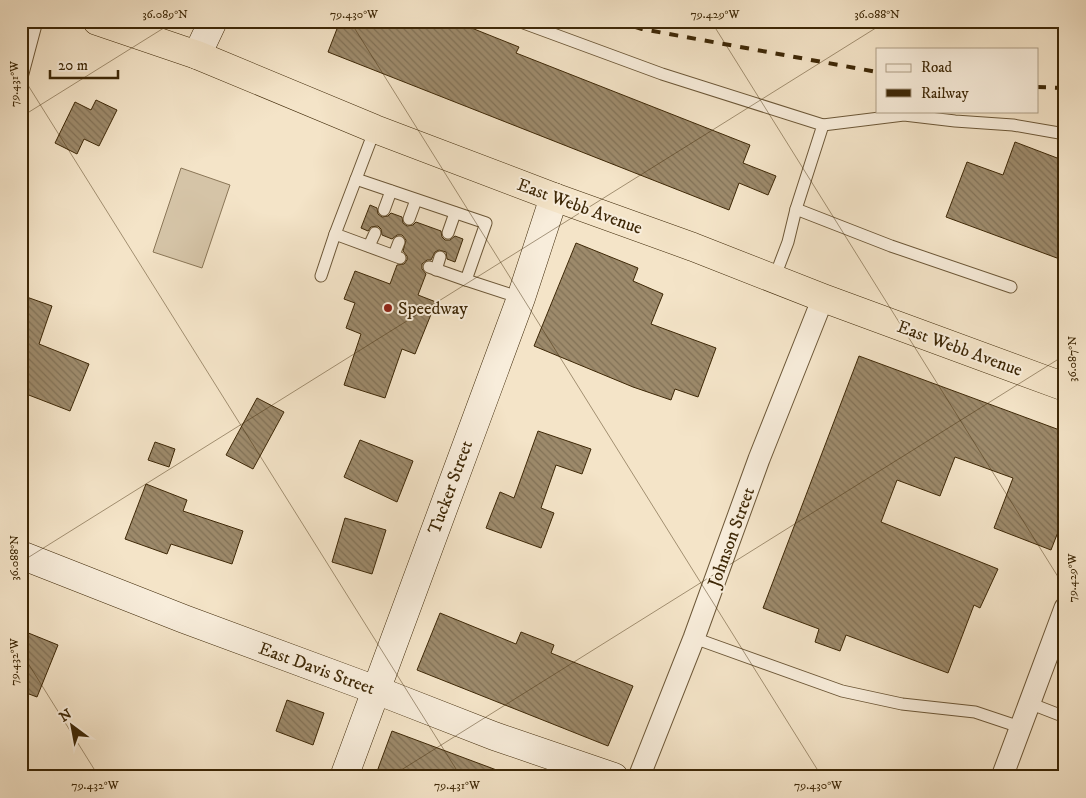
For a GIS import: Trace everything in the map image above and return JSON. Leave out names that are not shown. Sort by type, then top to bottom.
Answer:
[{"type":"highway","name":"East Webb Avenue","points":[[98,21],[197,55],[375,130],[554,198],[693,247],[823,298],[1065,387]]},
{"type":"street","points":[[197,55],[212,21]]},
{"type":"street","name":"Tucker Street","points":[[344,777],[520,298],[554,198]]},
{"type":"street","name":"Johnson Street","points":[[639,777],[694,638],[759,460],[823,298]]},
{"type":"street","name":"East Davis Street","points":[[21,556],[494,736],[614,777]]},
{"type":"street","points":[[1002,777],[1065,608]]},
{"type":"lane","points":[[21,81],[25,57],[38,21]]},
{"type":"lane","points":[[518,21],[662,74],[823,125],[904,115],[1013,125],[1065,134]]},
{"type":"lane","points":[[774,279],[788,242],[796,209],[823,125]]},
{"type":"lane","points":[[321,276],[375,130]]},
{"type":"lane","points":[[356,179],[486,223],[466,280]]},
{"type":"lane","points":[[384,210],[391,191]]},
{"type":"lane","points":[[409,219],[416,200]]},
{"type":"lane","points":[[796,209],[891,246],[1011,287]]},
{"type":"lane","points":[[448,234],[455,213]]},
{"type":"lane","points":[[369,246],[374,233]]},
{"type":"lane","points":[[335,234],[397,256],[399,242]]},
{"type":"lane","points":[[440,257],[432,268],[520,298]]},
{"type":"lane","points":[[694,638],[842,691],[902,704],[975,712],[1020,727]]},
{"type":"lane","points":[[1029,703],[1065,717]]},
{"type":"shaded area","points":[[181,168],[230,185],[202,268],[153,252]]},
{"type":"building","points":[[340,21],[454,21],[519,47],[516,53],[750,145],[743,163],[776,176],[768,195],[739,183],[729,210],[328,52]]},
{"type":"building","points":[[96,100],[117,110],[99,146],[84,139],[77,154],[55,143],[75,102],[91,110]]},
{"type":"building","points":[[1015,142],[1065,161],[1065,261],[946,217],[967,162],[1003,175]]},
{"type":"building","points":[[370,205],[377,208],[378,214],[382,217],[388,216],[391,213],[402,217],[403,223],[407,226],[413,225],[416,222],[441,231],[442,237],[445,240],[450,240],[455,236],[463,239],[455,262],[447,259],[446,252],[439,250],[435,252],[431,260],[427,260],[422,264],[422,269],[426,274],[418,295],[436,302],[415,354],[402,349],[385,398],[344,385],[361,334],[346,328],[355,303],[344,299],[355,271],[390,284],[397,265],[404,264],[407,260],[407,256],[403,251],[406,240],[402,235],[397,235],[392,239],[382,235],[381,229],[378,226],[371,227],[368,231],[361,228]]},
{"type":"building","points":[[576,243],[638,268],[633,281],[663,294],[651,324],[716,348],[698,397],[675,389],[671,400],[633,387],[534,346]]},
{"type":"building","points":[[21,295],[52,306],[39,344],[89,364],[70,411],[21,392]]},
{"type":"building","points":[[859,356],[1065,432],[1065,514],[1051,550],[994,528],[1013,478],[955,457],[940,496],[897,480],[881,522],[998,569],[980,608],[974,605],[948,673],[846,635],[840,651],[815,642],[819,629],[763,608]]},
{"type":"building","points":[[257,398],[284,412],[253,469],[226,455]]},
{"type":"building","points":[[538,431],[591,449],[582,474],[556,465],[541,508],[554,513],[541,548],[486,528],[500,492],[514,498]]},
{"type":"building","points":[[360,440],[413,461],[397,502],[344,477]]},
{"type":"building","points":[[155,442],[175,449],[169,467],[148,460]]},
{"type":"building","points":[[146,484],[187,500],[183,511],[243,531],[232,564],[171,544],[167,554],[125,539]]},
{"type":"building","points":[[345,518],[386,530],[372,574],[332,562]]},
{"type":"building","points":[[440,613],[516,644],[521,632],[554,645],[551,653],[633,686],[608,746],[417,670]]},
{"type":"building","points":[[21,630],[58,645],[37,697],[21,691]]},
{"type":"building","points":[[287,700],[324,713],[313,745],[276,731]]},
{"type":"building","points":[[392,731],[510,775],[510,777],[375,777]]},
{"type":"railway","points":[[617,21],[642,29],[876,72]]},
{"type":"railway","points":[[1038,87],[1065,88]]},
{"type":"place","name":"Speedway","points":[[388,308]]}]
